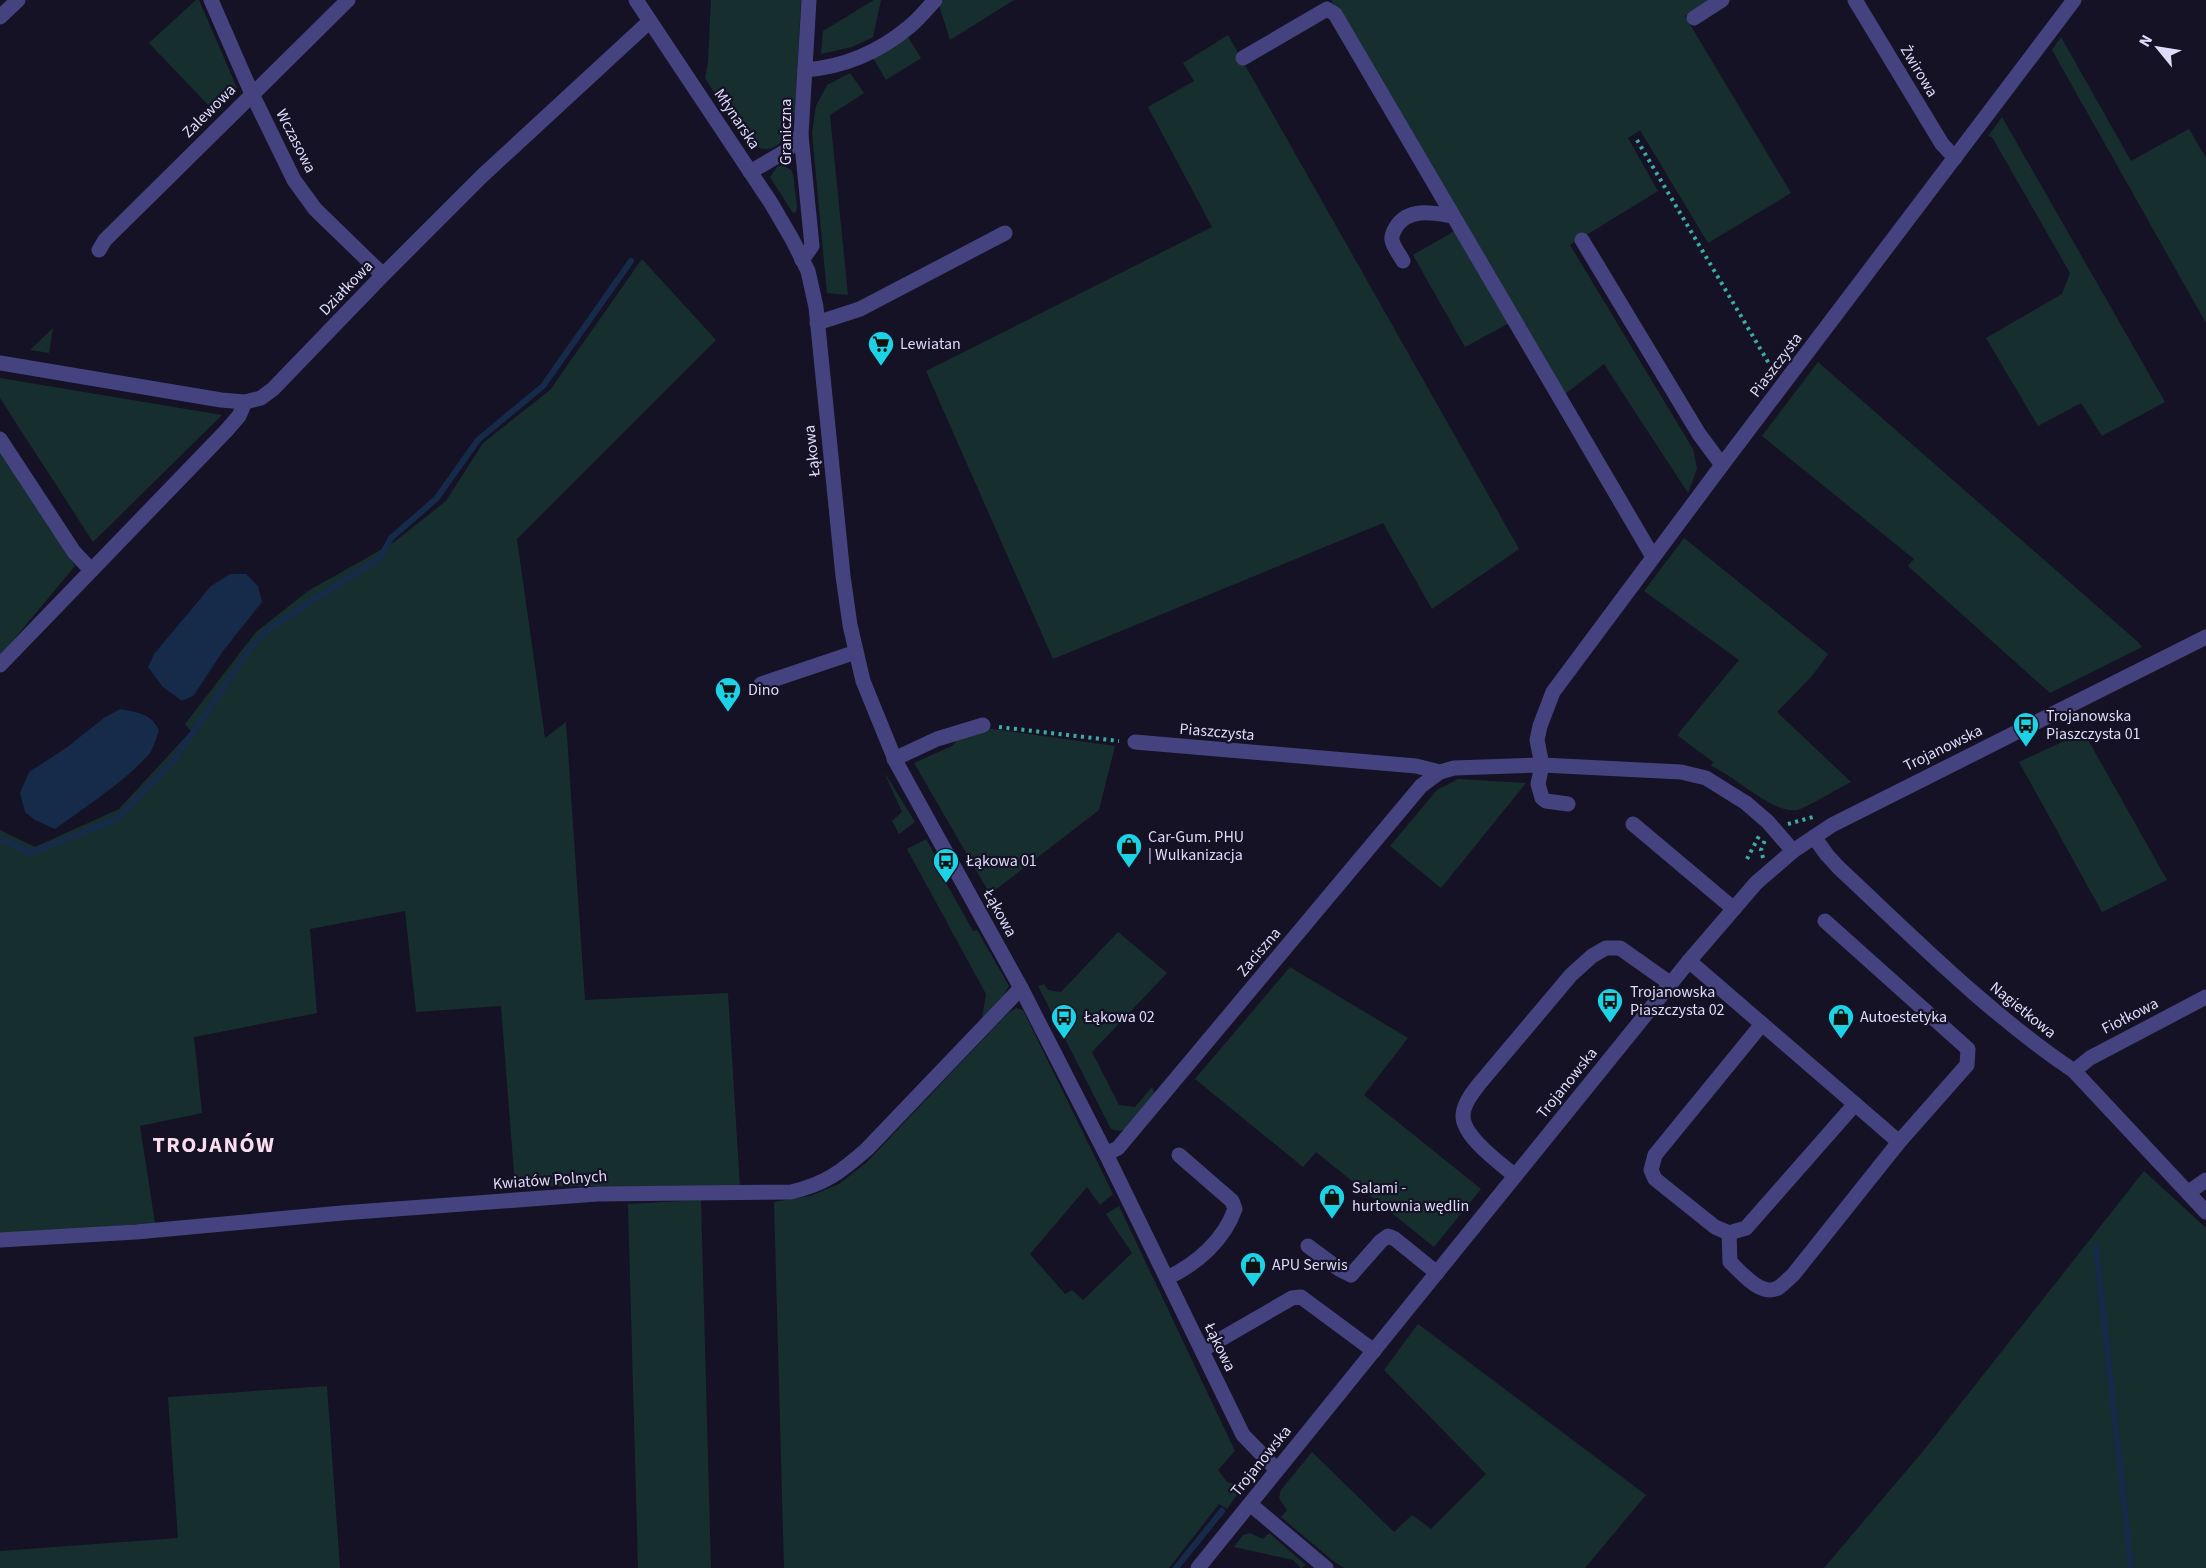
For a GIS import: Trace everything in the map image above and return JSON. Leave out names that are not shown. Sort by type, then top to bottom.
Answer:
[{"type":"street","points":[[0,17],[18,0]]},
{"type":"street","name":"Wczasowa","points":[[212,0],[252,94],[294,180],[315,209],[382,275]]},
{"type":"street","name":"Zalewowa","points":[[99,250],[105,240],[348,0]]},
{"type":"street","name":"Młynarska","points":[[636,0],[750,172],[787,230],[802,260]]},
{"type":"street","name":"Graniczna","points":[[802,260],[812,246],[801,135],[809,0]]},
{"type":"street","points":[[805,70],[831,68],[868,54],[909,27],[935,0]]},
{"type":"street","points":[[1694,18],[1722,0]]},
{"type":"street","name":"Żwirowa","points":[[1855,0],[1942,144],[1955,158]]},
{"type":"street","name":"Piaszczysta","points":[[1542,765],[1538,740],[1540,726],[1553,692],[2074,0]]},
{"type":"street","points":[[1243,58],[1327,9],[1335,14],[1653,557]]},
{"type":"street","name":"Działkowa","points":[[245,402],[261,398],[273,389],[382,275],[482,176],[650,21]]},
{"type":"street","points":[[750,172],[786,151],[801,135]]},
{"type":"street","points":[[1403,261],[1392,242],[1392,236],[1398,224],[1415,214],[1428,212],[1453,216]]},
{"type":"street","points":[[817,323],[860,309],[1005,233]]},
{"type":"street","points":[[1582,240],[1699,434],[1722,465]]},
{"type":"street","name":"Łąkowa","points":[[802,260],[807,271],[817,323],[843,576],[863,681],[894,759],[1021,988],[1106,1154],[1243,1435],[1277,1470]]},
{"type":"street","points":[[0,363],[245,402],[239,416],[226,431],[0,665]]},
{"type":"street","points":[[0,439],[74,552],[91,570]]},
{"type":"street","name":"Trojanowska","points":[[1198,1568],[1689,961],[1756,883],[1793,851],[1869,805],[2206,638]]},
{"type":"street","points":[[761,684],[856,652]]},
{"type":"street","points":[[894,759],[937,740],[983,725]]},
{"type":"street","name":"Piaszczysta","points":[[1135,742],[1416,766],[1440,772],[1454,768],[1542,765],[1681,772],[1706,778],[1746,803],[1793,851]]},
{"type":"street","points":[[1542,765],[1538,784],[1542,798],[1546,801],[1568,804]]},
{"type":"street","name":"Zaciszna","points":[[1106,1154],[1118,1148],[1421,786],[1440,772]]},
{"type":"street","points":[[1633,824],[1734,909]]},
{"type":"street","name":"Nagietkowa","points":[[1814,837],[1839,868],[1969,990],[2049,1054],[2074,1071],[2206,1212]]},
{"type":"street","points":[[1729,1233],[1730,1262],[1759,1287],[1767,1290],[1778,1288],[1792,1275],[1899,1142],[1967,1065],[1968,1049],[1825,921]]},
{"type":"street","points":[[1515,1176],[1466,1128],[1463,1115],[1471,1095],[1480,1083],[1571,975],[1592,956],[1606,948],[1620,948],[1671,984]]},
{"type":"street","points":[[1689,961],[1899,1142]]},
{"type":"street","name":"Kwiatów Polnych","points":[[0,1240],[136,1232],[342,1213],[597,1194],[769,1193],[802,1190],[841,1172],[867,1149],[1021,988]]},
{"type":"street","name":"Fiołkowa","points":[[2074,1071],[2091,1058],[2206,998]]},
{"type":"street","points":[[1762,1024],[1654,1155],[1651,1170],[1655,1179],[1706,1220],[1729,1233],[1746,1228],[1855,1104]]},
{"type":"street","points":[[1167,1278],[1178,1274],[1220,1239],[1235,1209],[1232,1201],[1179,1155]]},
{"type":"street","points":[[2189,1192],[2206,1180]]},
{"type":"street","points":[[1308,1246],[1351,1275],[1388,1236],[1395,1239],[1437,1273]]},
{"type":"street","points":[[1202,1350],[1292,1298],[1301,1297],[1374,1351]]},
{"type":"street","points":[[1250,1504],[1326,1568]]},
{"type":"path","points":[[1637,140],[1771,369],[1784,385]]},
{"type":"path","points":[[983,725],[1135,742]]},
{"type":"path","points":[[1747,859],[1769,829]]},
{"type":"path","points":[[1767,863],[1761,850],[1769,829]]},
{"type":"green space","points":[[196,0],[199,0],[237,88],[213,110],[149,43]]},
{"type":"green space","points":[[711,0],[801,0],[795,112],[783,140],[770,148],[762,149],[743,138],[705,78],[708,63]]},
{"type":"green space","points":[[874,0],[881,0],[873,37],[852,47],[821,54],[823,31]]},
{"type":"green space","points":[[943,0],[1014,0],[950,40],[939,5]]},
{"type":"green space","points":[[1331,0],[1710,0],[1685,16],[1791,193],[1708,243],[1640,130],[1628,138],[1658,191],[1570,245],[1693,449],[1697,469],[1688,493],[1604,364],[1565,394]]},
{"type":"green space","points":[[1228,35],[1519,549],[1432,609],[1383,523],[1053,659],[926,371],[1212,227],[1148,107],[1194,81],[1183,63]]},
{"type":"green space","points":[[908,37],[921,58],[886,80],[873,58]]},
{"type":"green space","points":[[2061,37],[2131,161],[2189,129],[2206,158],[2206,323],[2052,50]]},
{"type":"green space","points":[[850,73],[864,93],[830,115],[848,295],[827,293],[812,133],[816,106],[827,85]]},
{"type":"green space","points":[[2002,117],[2165,402],[2102,436],[2081,403],[2038,426],[1986,338],[2062,294],[2070,273],[1992,137],[1988,136]]},
{"type":"green space","points":[[782,165],[791,170],[793,174],[797,206],[796,212],[793,213],[770,177],[777,167]]},
{"type":"green space","points":[[1458,229],[1511,322],[1465,347],[1413,255]]},
{"type":"green space","points":[[642,259],[716,340],[517,539],[545,738],[566,722],[585,1000],[728,993],[740,1187],[515,1186],[501,1006],[416,1012],[405,911],[310,929],[317,1013],[194,1037],[202,1113],[140,1126],[155,1223],[0,1235],[0,830],[35,847],[119,809],[191,731],[185,724],[256,632],[308,591],[393,543],[446,501],[483,443],[550,390]]},
{"type":"green space","points":[[53,328],[49,353],[30,350]]},
{"type":"green space","points":[[1818,362],[2142,647],[2050,693],[1908,566],[1914,559],[1762,436]]},
{"type":"green space","points":[[0,378],[222,415],[93,542],[0,398]]},
{"type":"green space","points":[[0,448],[75,566],[0,656]]},
{"type":"green space","points":[[1684,538],[1828,654],[1812,676],[1777,712],[1851,782],[1802,808],[1787,810],[1765,800],[1711,766],[1713,762],[1677,735],[1739,660],[1644,591]]},
{"type":"green space","points":[[985,728],[1115,746],[1099,810],[990,894],[914,763],[952,746],[962,735]]},
{"type":"green space","points":[[2083,731],[2167,880],[2102,912],[2019,762]]},
{"type":"green space","points":[[884,772],[915,822],[899,834],[892,821],[902,812]]},
{"type":"green space","points":[[1458,779],[1526,783],[1441,888],[1390,846],[1437,790]]},
{"type":"green space","points":[[926,839],[939,862],[936,865],[973,931],[977,930],[1009,986],[1003,996],[982,1018],[986,994],[907,849]]},
{"type":"green space","points":[[1118,932],[1167,973],[1092,1052],[1119,1105],[1135,1107],[1152,1087],[1155,1093],[1126,1129],[1120,1131],[1111,1129],[1038,986],[1044,984],[1048,990],[1061,992]]},
{"type":"green space","points":[[1290,967],[1408,1038],[1364,1095],[1481,1189],[1434,1247],[1316,1152],[1303,1167],[1195,1079]]},
{"type":"green space","points":[[1017,1008],[1023,1010],[1113,1194],[1100,1205],[1087,1187],[1030,1254],[1065,1294],[1072,1290],[1083,1300],[1132,1253],[1106,1214],[1119,1206],[1235,1451],[1218,1470],[1227,1482],[1243,1486],[1227,1509],[1219,1504],[1169,1568],[784,1568],[774,1202],[810,1196],[839,1184],[866,1163],[1009,1012]]},
{"type":"green space","points":[[2144,1171],[2206,1228],[2206,1568],[1824,1568],[1924,1450]]},
{"type":"green space","points":[[701,1200],[711,1568],[638,1568],[628,1204]]},
{"type":"green space","points":[[1418,1324],[1646,1495],[1585,1568],[1344,1568],[1281,1517],[1287,1510],[1279,1498],[1281,1490],[1312,1452],[1394,1532],[1412,1515],[1431,1529],[1486,1474],[1384,1370]]},
{"type":"green space","points":[[327,1386],[340,1568],[0,1568],[0,1551],[178,1538],[168,1397]]},
{"type":"green space","points":[[1250,1533],[1263,1539],[1269,1533],[1306,1565],[1301,1568],[1293,1560],[1234,1547],[1243,1535]]},
{"type":"water","points":[[230,574],[246,574],[258,586],[262,602],[223,651],[194,695],[182,701],[163,687],[148,667],[154,654],[211,586]]},
{"type":"water","points":[[120,709],[148,717],[159,731],[150,753],[141,763],[92,803],[55,829],[35,820],[25,812],[20,793],[29,772]]},
{"type":"waterway","points":[[0,838],[31,853],[117,819],[175,759],[252,646],[270,628],[381,557],[391,538],[436,499],[478,440],[543,386],[631,261]]},
{"type":"waterway","points":[[2096,1247],[2131,1568]]},
{"type":"waterway","points":[[1176,1568],[1222,1511]]},
{"type":"place","name":"Lewiatan","points":[[881,367]]},
{"type":"place","name":"Dino","points":[[728,713]]},
{"type":"place","name":"Trojanowska Piaszczysta 01","points":[[2026,748]]},
{"type":"place","name":"Car-Gum. PHU | Wulkanizacja","points":[[1129,869]]},
{"type":"place","name":"Łąkowa 01","points":[[946,884]]},
{"type":"place","name":"Trojanowska Piaszczysta 02","points":[[1610,1024]]},
{"type":"place","name":"Łąkowa 02","points":[[1064,1040]]},
{"type":"place","name":"Autoestetyka","points":[[1841,1040]]},
{"type":"place","name":"Salami - hurtownia wędlin","points":[[1332,1220]]},
{"type":"place","name":"APU Serwis","points":[[1253,1288]]},
{"type":"district","name":"TROJANÓW","points":[[214,1145]]}]
